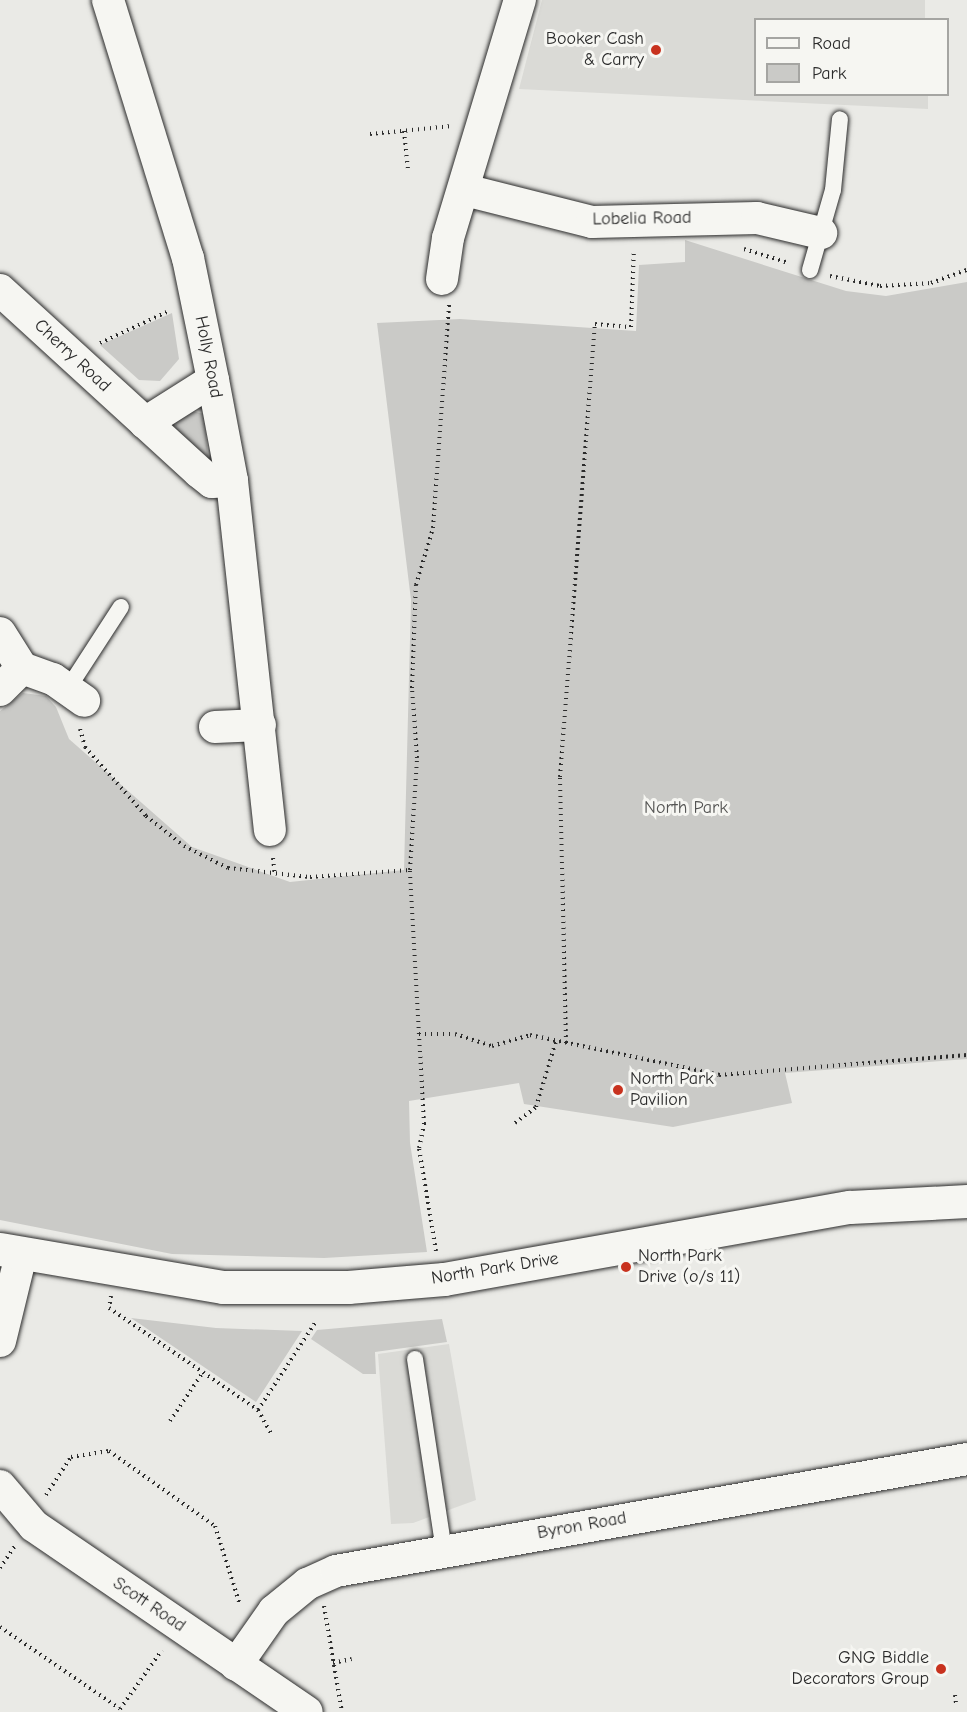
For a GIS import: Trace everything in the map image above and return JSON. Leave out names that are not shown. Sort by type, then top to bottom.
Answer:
[{"type":"street","name":"Holly Road","points":[[108,0],[188,258],[213,380],[232,482],[270,830]]},
{"type":"street","points":[[442,279],[448,238],[486,123],[520,0]]},
{"type":"street","name":"Lobelia Road","points":[[465,190],[551,215],[635,222],[757,218],[822,233]]},
{"type":"street","name":"Cherry Road","points":[[0,290],[212,482],[232,482]]},
{"type":"street","points":[[145,423],[213,380]]},
{"type":"street","points":[[0,633],[22,668],[76,695]]},
{"type":"street","points":[[0,690],[22,668]]},
{"type":"street","points":[[215,727],[260,725]]},
{"type":"street","name":"North Park Drive","points":[[10,1252],[223,1287],[348,1287],[444,1279],[850,1208],[967,1201]]},
{"type":"street","points":[[0,1341],[10,1252]]},
{"type":"street","name":"Byron Road","points":[[236,1665],[274,1611],[307,1584],[336,1571],[444,1550],[967,1459]]},
{"type":"street","name":"Scott Road","points":[[0,1486],[34,1526],[307,1712]]},
{"type":"lane","points":[[810,270],[833,190],[840,119]]},
{"type":"lane","points":[[76,695],[120,607]]},
{"type":"lane","points":[[414,1359],[444,1550]]},
{"type":"path","points":[[370,134],[486,123]]},
{"type":"path","points":[[404,131],[408,170]]},
{"type":"path","points":[[566,1043],[560,777],[595,324],[631,327],[635,222]]},
{"type":"path","points":[[437,1258],[419,1148],[424,1124],[410,870],[417,758],[412,688],[416,585],[433,528],[450,336],[448,290],[442,279]]},
{"type":"path","points":[[93,346],[178,307]]},
{"type":"path","points":[[76,695],[78,721],[85,747],[146,816],[201,855],[228,868],[275,876],[410,870]]},
{"type":"path","points":[[419,1034],[455,1034],[492,1046],[530,1035],[719,1075],[967,1055]]},
{"type":"path","points":[[515,1123],[536,1107],[556,1041]]},
{"type":"path","points":[[112,1287],[109,1308],[258,1410],[272,1435]]},
{"type":"path","points":[[258,1410],[315,1323]]},
{"type":"path","points":[[170,1421],[203,1372]]},
{"type":"path","points":[[41,1504],[72,1457],[109,1451],[215,1526],[240,1605]]},
{"type":"path","points":[[0,1568],[18,1542]]},
{"type":"path","points":[[322,1600],[342,1712]]},
{"type":"path","points":[[0,1627],[120,1709],[166,1644]]},
{"type":"path","points":[[333,1663],[352,1659]]},
{"type":"path","points":[[955,1695],[956,1703]]},
{"type":"shaded area","name":"Booker Cash & Carry","points":[[542,0],[925,0],[925,18],[754,18],[754,96],[928,96],[928,109],[519,89]]},
{"type":"shaded area","points":[[449,1344],[476,1500],[413,1523],[391,1524],[378,1354]]},
{"type":"green space","name":"North Park","points":[[685,240],[846,291],[886,296],[967,282],[967,1059],[785,1073],[792,1103],[673,1127],[524,1104],[519,1083],[409,1101],[410,1143],[427,1252],[324,1258],[172,1254],[0,1220],[0,711],[23,693],[46,696],[56,707],[69,739],[192,847],[290,882],[404,870],[411,600],[377,323],[460,319],[636,331],[639,265],[685,262]]},
{"type":"green space","points":[[172,313],[179,359],[160,381],[139,380],[100,345]]},
{"type":"green space","points":[[192,411],[204,414],[208,457],[175,431],[176,421]]},
{"type":"green space","points":[[131,1318],[216,1328],[302,1331],[256,1402]]},
{"type":"green space","points":[[442,1319],[447,1342],[375,1352],[376,1374],[363,1374],[311,1339],[317,1330]]},
{"type":"place","name":"Booker Cash & Carry","points":[[656,50]]},
{"type":"place","name":"North Park Pavilion","points":[[618,1090]]},
{"type":"place","name":"North Park Drive (o/s 11)","points":[[626,1267]]},
{"type":"place","name":"GNG Biddle Decorators Group","points":[[941,1669]]}]
